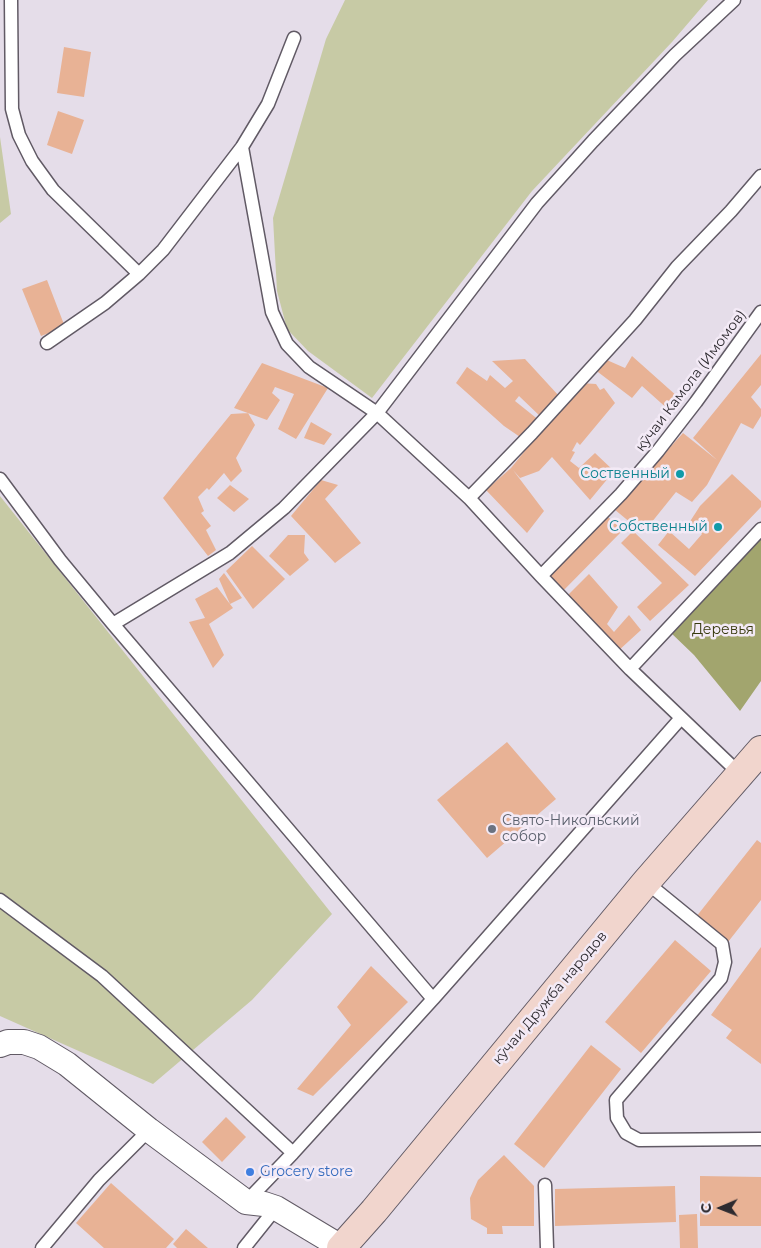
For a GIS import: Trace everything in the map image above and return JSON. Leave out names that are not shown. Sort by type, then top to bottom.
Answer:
[{"type":"main road","name":"кӯчаи Дружба народов","points":[[341,1248],[374,1211],[646,882],[761,750]]},
{"type":"street","points":[[4,1043],[24,1042],[39,1047],[66,1064],[149,1130],[246,1202],[264,1204],[276,1208],[341,1248]]},
{"type":"lane","points":[[11,0],[12,109],[19,135],[32,161],[53,190],[138,274]]},
{"type":"lane","points":[[113,624],[230,553],[284,508],[377,413],[537,203],[593,141],[675,56],[734,0]]},
{"type":"lane","points":[[47,343],[105,303],[162,250],[242,147],[268,104],[294,38]]},
{"type":"lane","points":[[242,147],[272,312],[286,344],[309,367],[377,413],[469,498],[630,669],[740,774]]},
{"type":"lane","points":[[469,498],[532,433],[628,328],[677,267],[761,176]]},
{"type":"lane","name":"кӯчаи Камола (Имомов)","points":[[541,576],[621,494],[658,452],[761,312]]},
{"type":"lane","points":[[0,480],[60,560],[113,624],[433,999]]},
{"type":"lane","points":[[630,669],[761,529]]},
{"type":"lane","points":[[246,1202],[433,999],[681,718]]},
{"type":"lane","points":[[646,882],[722,944],[725,962],[721,978],[616,1100],[617,1118],[626,1133],[639,1140],[761,1139]]},
{"type":"lane","points":[[0,900],[102,976],[293,1153]]},
{"type":"lane","points":[[42,1248],[99,1180],[149,1130]]},
{"type":"lane","points":[[545,1185],[547,1248]]},
{"type":"lane","points":[[244,1248],[276,1208]]},
{"type":"green space","points":[[345,0],[708,0],[672,42],[532,191],[372,398],[308,351],[287,329],[277,291],[273,218],[326,39]]},
{"type":"green space","points":[[0,137],[11,214],[0,223]]},
{"type":"green space","points":[[0,496],[332,914],[252,1000],[153,1084],[0,1016]]},
{"type":"green space","name":"Деревья","points":[[761,537],[761,681],[740,711],[694,655],[669,631]]},
{"type":"building","points":[[64,47],[91,52],[84,97],[57,93]]},
{"type":"building","points":[[58,111],[84,120],[72,154],[47,145]]},
{"type":"building","points":[[47,280],[65,327],[41,336],[22,289]]},
{"type":"building","name":"Соственный","points":[[761,354],[761,385],[751,397],[761,409],[761,416],[753,429],[741,423],[707,485],[692,502],[676,492],[643,533],[614,509],[683,433],[717,460],[693,438]]},
{"type":"building","points":[[632,356],[678,397],[670,411],[642,386],[632,398],[594,369],[600,357],[625,368]]},
{"type":"building","points":[[525,359],[559,396],[542,418],[519,396],[515,401],[540,421],[523,439],[504,426],[456,383],[467,367],[487,381],[490,375],[505,388],[513,381],[492,361]]},
{"type":"building","points":[[262,363],[328,388],[296,439],[278,429],[294,394],[275,387],[272,393],[280,400],[267,420],[234,408]]},
{"type":"building","points":[[580,383],[596,384],[600,390],[604,388],[615,403],[580,445],[577,442],[572,451],[575,452],[570,461],[579,468],[595,453],[614,471],[590,500],[552,457],[539,471],[520,478],[513,470],[544,511],[527,533],[486,490],[511,468]]},
{"type":"building","points":[[248,413],[255,425],[236,458],[242,471],[231,482],[224,473],[209,490],[207,488],[198,497],[204,511],[201,513],[211,526],[206,530],[216,550],[208,556],[163,498],[231,414]]},
{"type":"building","points":[[311,422],[332,434],[324,445],[304,438]]},
{"type":"building","name":"Собственный","points":[[732,474],[761,501],[761,507],[695,576],[658,545],[669,531],[689,549],[702,534],[689,523],[700,506]]},
{"type":"building","points":[[321,480],[338,485],[325,499],[361,543],[335,563],[291,516]]},
{"type":"building","points":[[230,485],[249,499],[234,512],[217,498]]},
{"type":"building","name":"Собственный","points":[[608,517],[623,530],[560,594],[546,579]]},
{"type":"building","name":"Собственный","points":[[633,531],[689,585],[650,621],[637,607],[662,583],[621,543]]},
{"type":"building","points":[[288,535],[305,535],[304,553],[309,560],[290,576],[269,556]]},
{"type":"building","points":[[252,546],[285,579],[253,609],[226,571]]},
{"type":"building","points":[[224,573],[242,598],[230,604],[219,579]]},
{"type":"building","points":[[589,574],[618,607],[607,624],[614,632],[629,615],[641,630],[617,652],[565,598]]},
{"type":"building","points":[[217,587],[233,608],[209,624],[224,655],[213,668],[189,622],[205,618],[195,599]]},
{"type":"building","name":"Свято-Никольский собор","points":[[507,742],[556,799],[487,858],[437,800]]},
{"type":"building","points":[[757,840],[761,843],[761,900],[728,942],[696,917]]},
{"type":"building","points":[[675,940],[711,971],[641,1053],[605,1022]]},
{"type":"building","points":[[761,947],[761,1064],[726,1038],[732,1030],[711,1015]]},
{"type":"building","points":[[371,966],[408,1002],[313,1096],[297,1089],[351,1025],[337,1007]]},
{"type":"building","points":[[591,1045],[621,1069],[544,1168],[514,1144]]},
{"type":"building","points":[[226,1117],[246,1137],[222,1162],[202,1142]]},
{"type":"building","points":[[504,1155],[534,1186],[534,1226],[502,1226],[503,1234],[487,1234],[487,1228],[471,1219],[470,1198],[478,1180]]},
{"type":"building","points":[[700,1176],[761,1177],[761,1226],[700,1226]]},
{"type":"building","points":[[111,1183],[174,1239],[166,1248],[104,1248],[76,1223]]},
{"type":"building","points":[[675,1186],[676,1222],[555,1226],[555,1189]]},
{"type":"building","points":[[697,1214],[698,1248],[680,1248],[679,1215]]},
{"type":"building","points":[[186,1229],[208,1248],[177,1248],[173,1244]]},
{"type":"place","name":"Соственный","points":[[680,474]]},
{"type":"place","name":"Собственный","points":[[718,527]]},
{"type":"place","name":"Свято-Никольский собор","points":[[492,829]]},
{"type":"place","name":"Grocery store","points":[[250,1172]]}]
